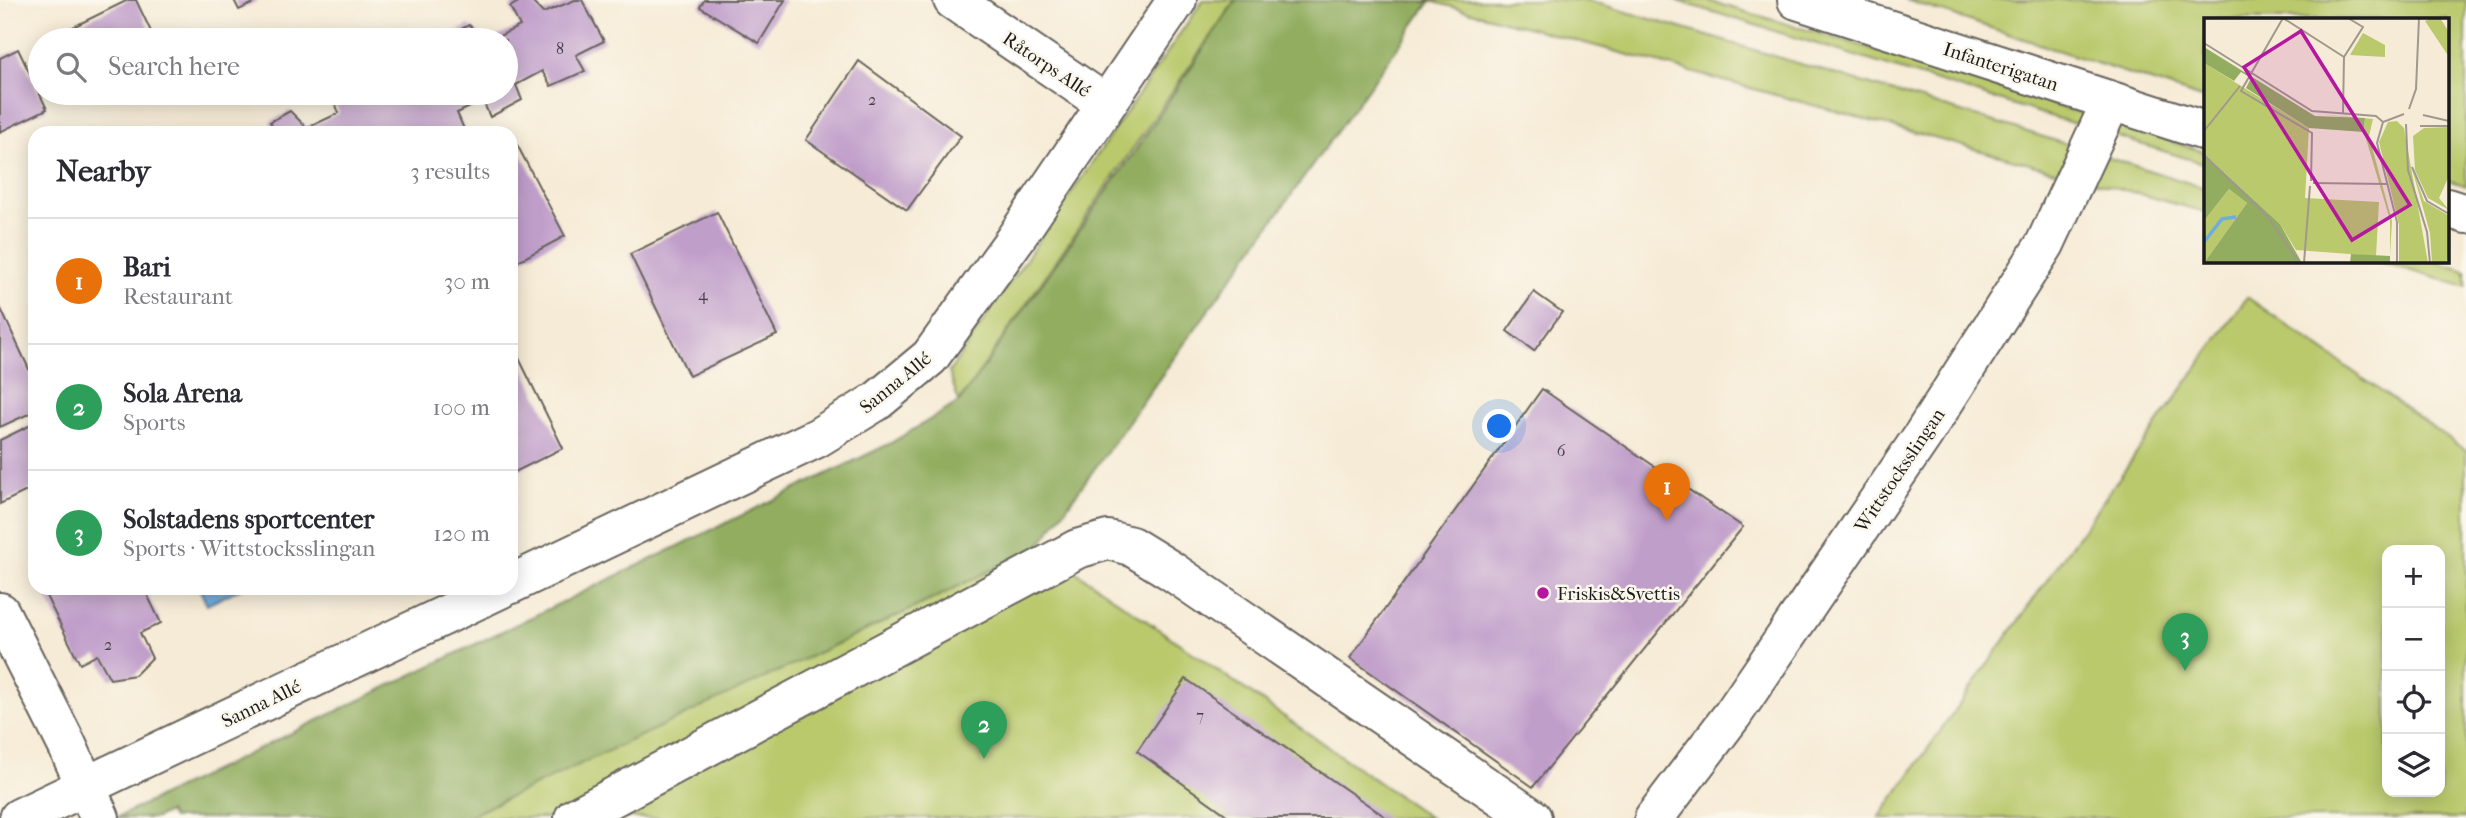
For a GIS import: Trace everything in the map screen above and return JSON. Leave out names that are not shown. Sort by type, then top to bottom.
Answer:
[{"type":"street","name":"Råtorps Allé","points":[[953,0],[1106,104]]},
{"type":"street","name":"Sanna Allé","points":[[518,581],[817,438],[877,401],[930,358],[1015,239],[1177,0]]},
{"type":"street","name":"Infanterigatan","points":[[1797,0],[2204,131]]},
{"type":"street","name":"Wittstocksslingan","points":[[1654,818],[1741,703],[1923,435],[2045,244],[2111,102]]},
{"type":"street","points":[[2448,208],[2466,214]]},
{"type":"street","points":[[574,818],[1077,549],[1108,540],[1131,546],[1170,570],[1532,818]]},
{"type":"street","name":"Sanna Allé","points":[[19,818],[93,802],[489,595]]},
{"type":"street","points":[[0,612],[93,802]]},
{"type":"green space","points":[[1203,0],[1235,0],[959,402],[949,372]]},
{"type":"green space","points":[[1236,0],[1430,2],[1039,546],[931,600],[465,818],[172,818],[168,812],[156,818],[116,818],[889,444],[959,402],[1135,151]]},
{"type":"green space","points":[[1427,0],[1587,0],[2204,188],[2204,212]]},
{"type":"green space","points":[[1674,0],[1705,0],[1904,58],[2204,152],[2204,164]]},
{"type":"green space","points":[[1906,0],[2466,0],[2466,186],[2448,180],[2448,18],[2204,18],[2204,99]]},
{"type":"green space","points":[[2380,262],[2437,262],[2466,271],[2466,287]]},
{"type":"green space","points":[[2247,297],[2466,451],[2466,818],[1879,818]]},
{"type":"green space","points":[[1039,546],[1430,818],[465,818]]},
{"type":"water","points":[[202,595],[227,595],[207,605]]},
{"type":"building","points":[[128,0],[136,0],[149,28],[73,28]]},
{"type":"building","points":[[234,0],[260,0],[239,10]]},
{"type":"building","points":[[522,0],[530,0],[543,13],[575,0],[582,0],[604,41],[576,55],[585,71],[551,86],[542,71],[518,84],[518,28],[516,28],[520,26],[510,7]]},
{"type":"building","points":[[704,0],[785,0],[759,43],[700,7]]},
{"type":"building","points":[[18,49],[28,70],[28,105],[45,105],[47,109],[0,132],[0,58]]},
{"type":"building","points":[[859,61],[961,136],[907,210],[806,140]]},
{"type":"building","points":[[336,105],[474,105],[457,113],[463,126],[311,126],[339,113]]},
{"type":"building","points":[[485,105],[513,105],[490,117]]},
{"type":"building","points":[[290,111],[305,126],[272,126],[270,122]]},
{"type":"building","points":[[518,147],[565,236],[518,261]]},
{"type":"building","points":[[717,212],[777,335],[689,376],[630,254]]},
{"type":"building","points":[[1534,292],[1562,312],[1534,351],[1507,331]]},
{"type":"building","points":[[0,307],[28,367],[28,414],[0,427]]},
{"type":"building","points":[[518,356],[563,448],[518,470]]},
{"type":"building","name":"Friskis&Svettis","points":[[1542,389],[1743,527],[1533,787],[1350,658]]},
{"type":"building","points":[[28,426],[28,490],[0,504],[0,440]]},
{"type":"building","points":[[46,595],[147,595],[161,623],[140,633],[152,658],[135,675],[110,679],[97,655],[80,664]]},
{"type":"building","points":[[1186,679],[1387,818],[1231,818],[1137,751]]},
{"type":"place","name":"Bari","points":[[1667,521]]},
{"type":"place","name":"Friskis&Svettis","points":[[1543,593]]},
{"type":"place","name":"Solstadens sportcenter","points":[[2185,671]]},
{"type":"place","name":"Sola Arena","points":[[984,759]]}]
